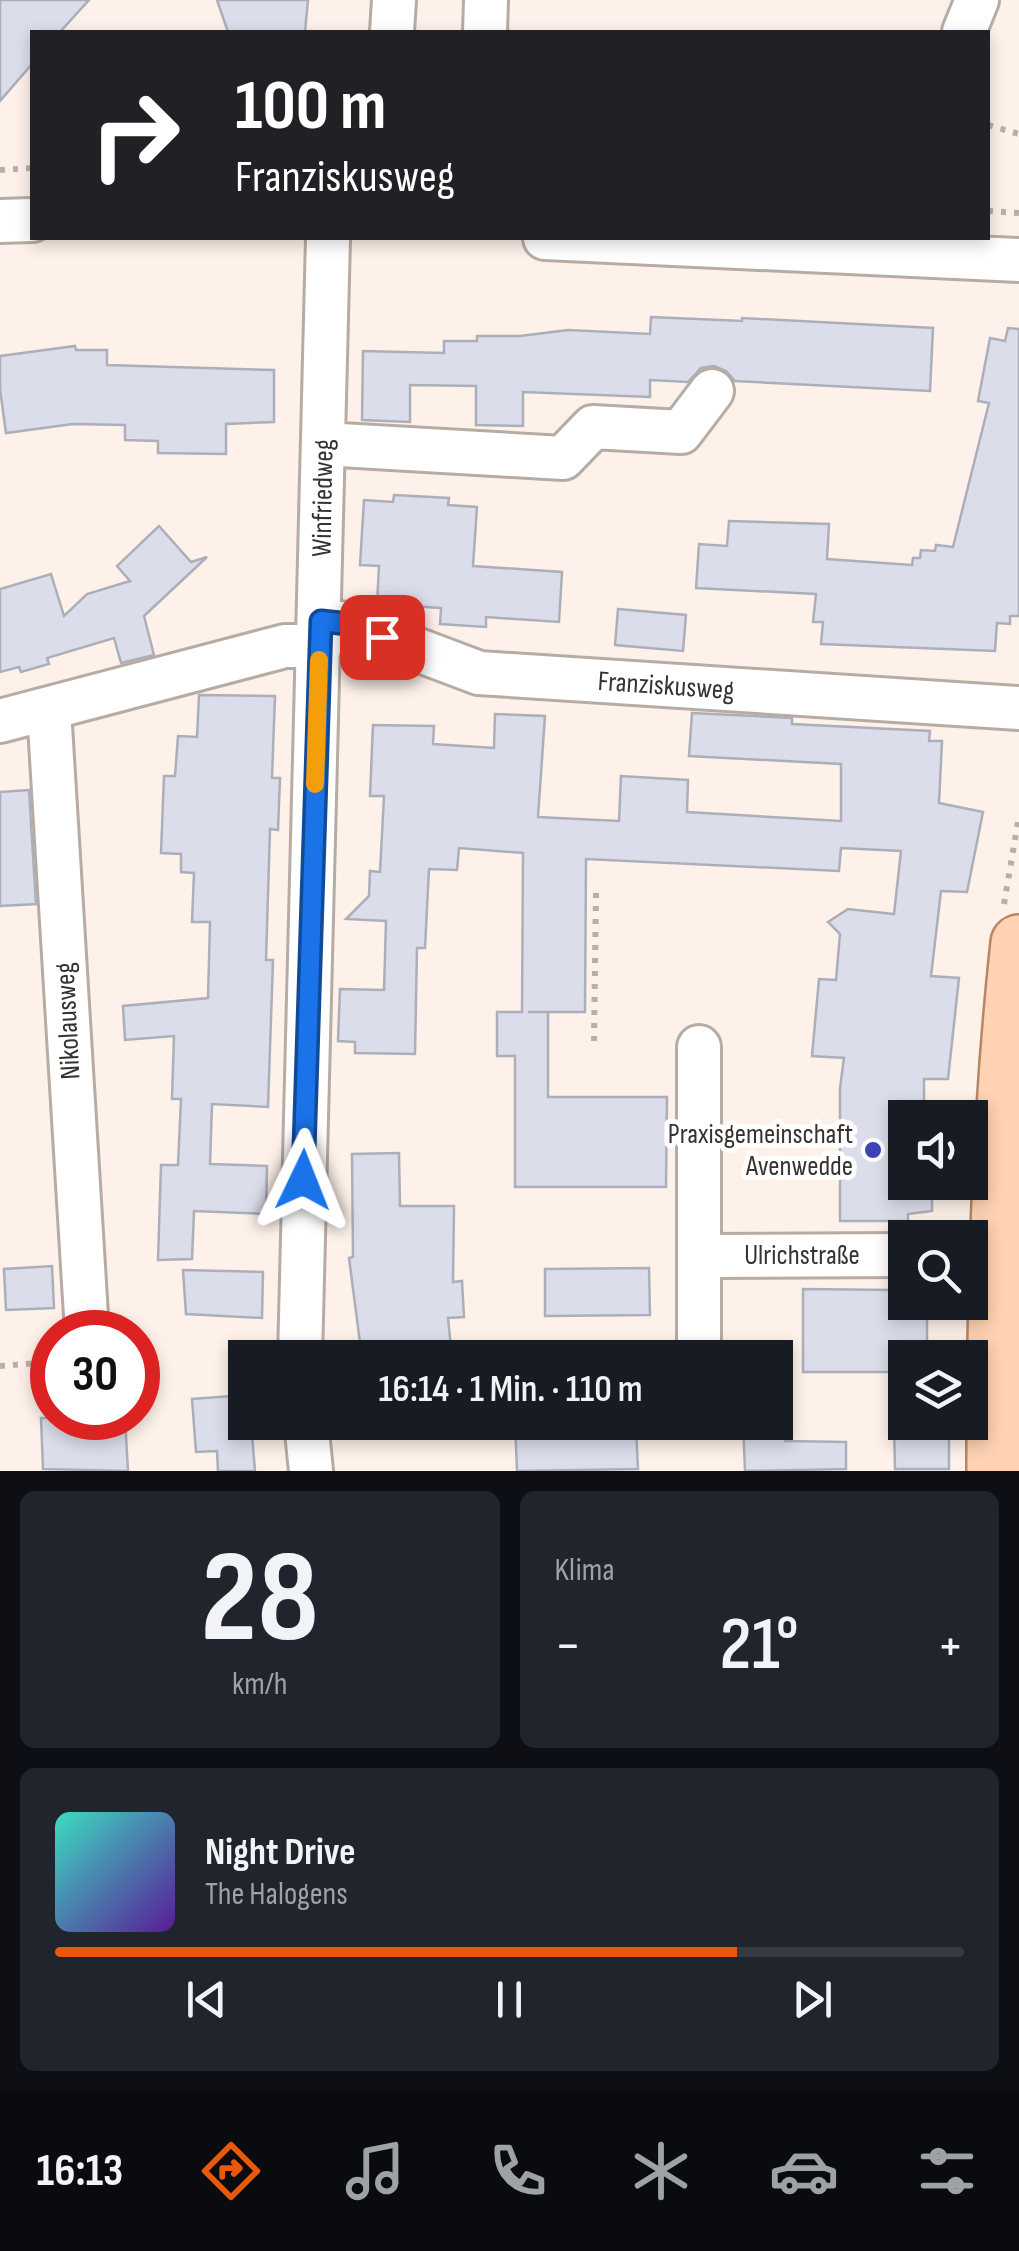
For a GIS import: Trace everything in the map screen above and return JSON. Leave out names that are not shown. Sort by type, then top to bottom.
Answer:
[{"type":"main road","points":[[987,1220],[1019,943]]},
{"type":"main road","points":[[987,1320],[996,1471]]},
{"type":"street","points":[[392,30],[394,0]]},
{"type":"street","points":[[486,0],[486,30]]},
{"type":"street","points":[[965,30],[977,0]]},
{"type":"street","points":[[0,221],[30,220]]},
{"type":"street","name":"Winfriedweg","points":[[300,1340],[328,240]]},
{"type":"street","points":[[630,240],[927,247],[1019,260]]},
{"type":"street","points":[[323,444],[563,458],[592,427],[681,432],[712,392]]},
{"type":"street","name":"Franziskusweg","points":[[320,634],[349,624],[479,674],[1019,708]]},
{"type":"street","points":[[0,721],[320,634]]},
{"type":"street","name":"Nikolausweg","points":[[49,709],[86,1310]]},
{"type":"street","points":[[699,1340],[700,1047]]},
{"type":"street","name":"Ulrichstraße","points":[[699,1256],[888,1255]]},
{"type":"street","points":[[308,1440],[311,1471]]},
{"type":"path","points":[[990,126],[1019,134]]},
{"type":"path","points":[[0,170],[30,168]]},
{"type":"path","points":[[990,212],[1019,213]]},
{"type":"path","points":[[594,1040],[596,892]]},
{"type":"path","points":[[0,1366],[30,1364]]},
{"type":"building","points":[[0,0],[89,0],[62,30],[30,30],[30,66],[0,101]]},
{"type":"building","points":[[217,0],[308,0],[305,30],[227,30]]},
{"type":"building","points":[[651,317],[933,328],[930,391],[735,381],[714,366],[701,368],[688,382],[650,380],[650,397],[523,392],[523,426],[476,425],[476,386],[410,385],[410,422],[362,420],[363,351],[444,353],[444,341],[568,330],[650,334]]},
{"type":"building","points":[[1008,328],[1019,329],[1019,616],[1010,616],[1010,624],[997,623],[995,651],[821,644],[823,622],[813,622],[816,594],[696,588],[699,544],[727,546],[729,521],[829,524],[827,559],[912,565],[913,558],[920,558],[921,550],[935,551],[936,545],[953,547],[989,403],[978,401],[990,338],[1005,341]]},
{"type":"building","points":[[75,346],[76,350],[107,350],[107,365],[274,370],[274,422],[226,424],[226,454],[158,453],[158,441],[125,440],[125,425],[73,424],[6,433],[0,356]]},
{"type":"building","points":[[394,495],[449,498],[448,505],[477,507],[473,566],[562,572],[559,622],[486,617],[486,627],[440,624],[441,608],[377,604],[379,566],[360,565],[364,500],[393,502]]},
{"type":"building","points":[[159,526],[191,562],[207,557],[144,616],[154,655],[121,663],[114,638],[47,658],[49,664],[21,672],[19,667],[0,672],[0,589],[51,574],[64,616],[87,594],[130,581],[117,566]]},
{"type":"building","points":[[618,609],[686,615],[683,651],[615,645]]},
{"type":"building","points":[[199,695],[275,696],[272,778],[280,778],[278,830],[270,829],[266,960],[273,960],[268,1107],[212,1104],[210,1164],[267,1166],[266,1214],[194,1211],[192,1259],[158,1260],[161,1165],[178,1165],[181,1099],[172,1099],[174,1036],[125,1040],[123,1006],[208,998],[210,922],[192,922],[194,873],[181,872],[181,854],[161,853],[164,776],[175,776],[178,736],[197,737]]},
{"type":"building","points":[[692,713],[792,718],[792,724],[930,731],[929,741],[942,741],[939,803],[983,812],[967,892],[941,891],[931,976],[959,978],[948,1079],[924,1079],[924,1100],[888,1100],[888,1200],[932,1200],[932,1211],[908,1214],[908,1220],[840,1221],[840,1088],[844,1058],[812,1056],[819,979],[836,980],[840,934],[828,922],[848,909],[894,914],[901,851],[841,848],[839,871],[586,859],[585,1012],[548,1012],[548,1097],[667,1097],[666,1187],[515,1187],[515,1056],[497,1056],[497,1012],[522,1012],[523,853],[459,848],[457,870],[429,869],[425,948],[417,948],[415,1054],[355,1053],[355,1042],[338,1041],[340,989],[384,990],[386,921],[346,919],[369,896],[370,871],[380,872],[384,796],[370,796],[373,725],[434,726],[433,744],[494,748],[495,714],[545,716],[538,817],[619,821],[621,776],[688,780],[687,812],[841,821],[841,764],[689,756]]},
{"type":"building","points":[[29,790],[36,904],[0,906],[0,792]]},
{"type":"building","points":[[399,1153],[400,1206],[454,1206],[453,1282],[462,1281],[464,1317],[448,1318],[450,1340],[360,1340],[349,1258],[353,1257],[352,1154]]},
{"type":"building","points":[[52,1266],[54,1308],[6,1310],[4,1269]]},
{"type":"building","points":[[649,1268],[650,1315],[545,1316],[545,1269]]},
{"type":"building","points":[[183,1270],[263,1272],[262,1318],[186,1314]]},
{"type":"building","points":[[803,1289],[888,1290],[888,1320],[927,1320],[927,1340],[888,1340],[888,1372],[803,1372]]},
{"type":"building","points":[[228,1396],[228,1440],[252,1440],[255,1471],[218,1471],[217,1451],[196,1452],[192,1399]]},
{"type":"building","points":[[42,1440],[126,1440],[128,1471],[43,1469]]},
{"type":"building","points":[[516,1440],[637,1440],[638,1469],[517,1471]]},
{"type":"building","points":[[744,1440],[846,1442],[846,1469],[745,1471]]},
{"type":"building","points":[[894,1440],[949,1440],[949,1469],[895,1469]]},
{"type":"slow traffic","points":[[315,784],[319,660]]},
{"type":"place","name":"Praxisgemeinschaft Avenwedde","points":[[873,1150]]},
{"type":"route","points":[[303,1180],[321,621],[349,624],[382,637]]}]
